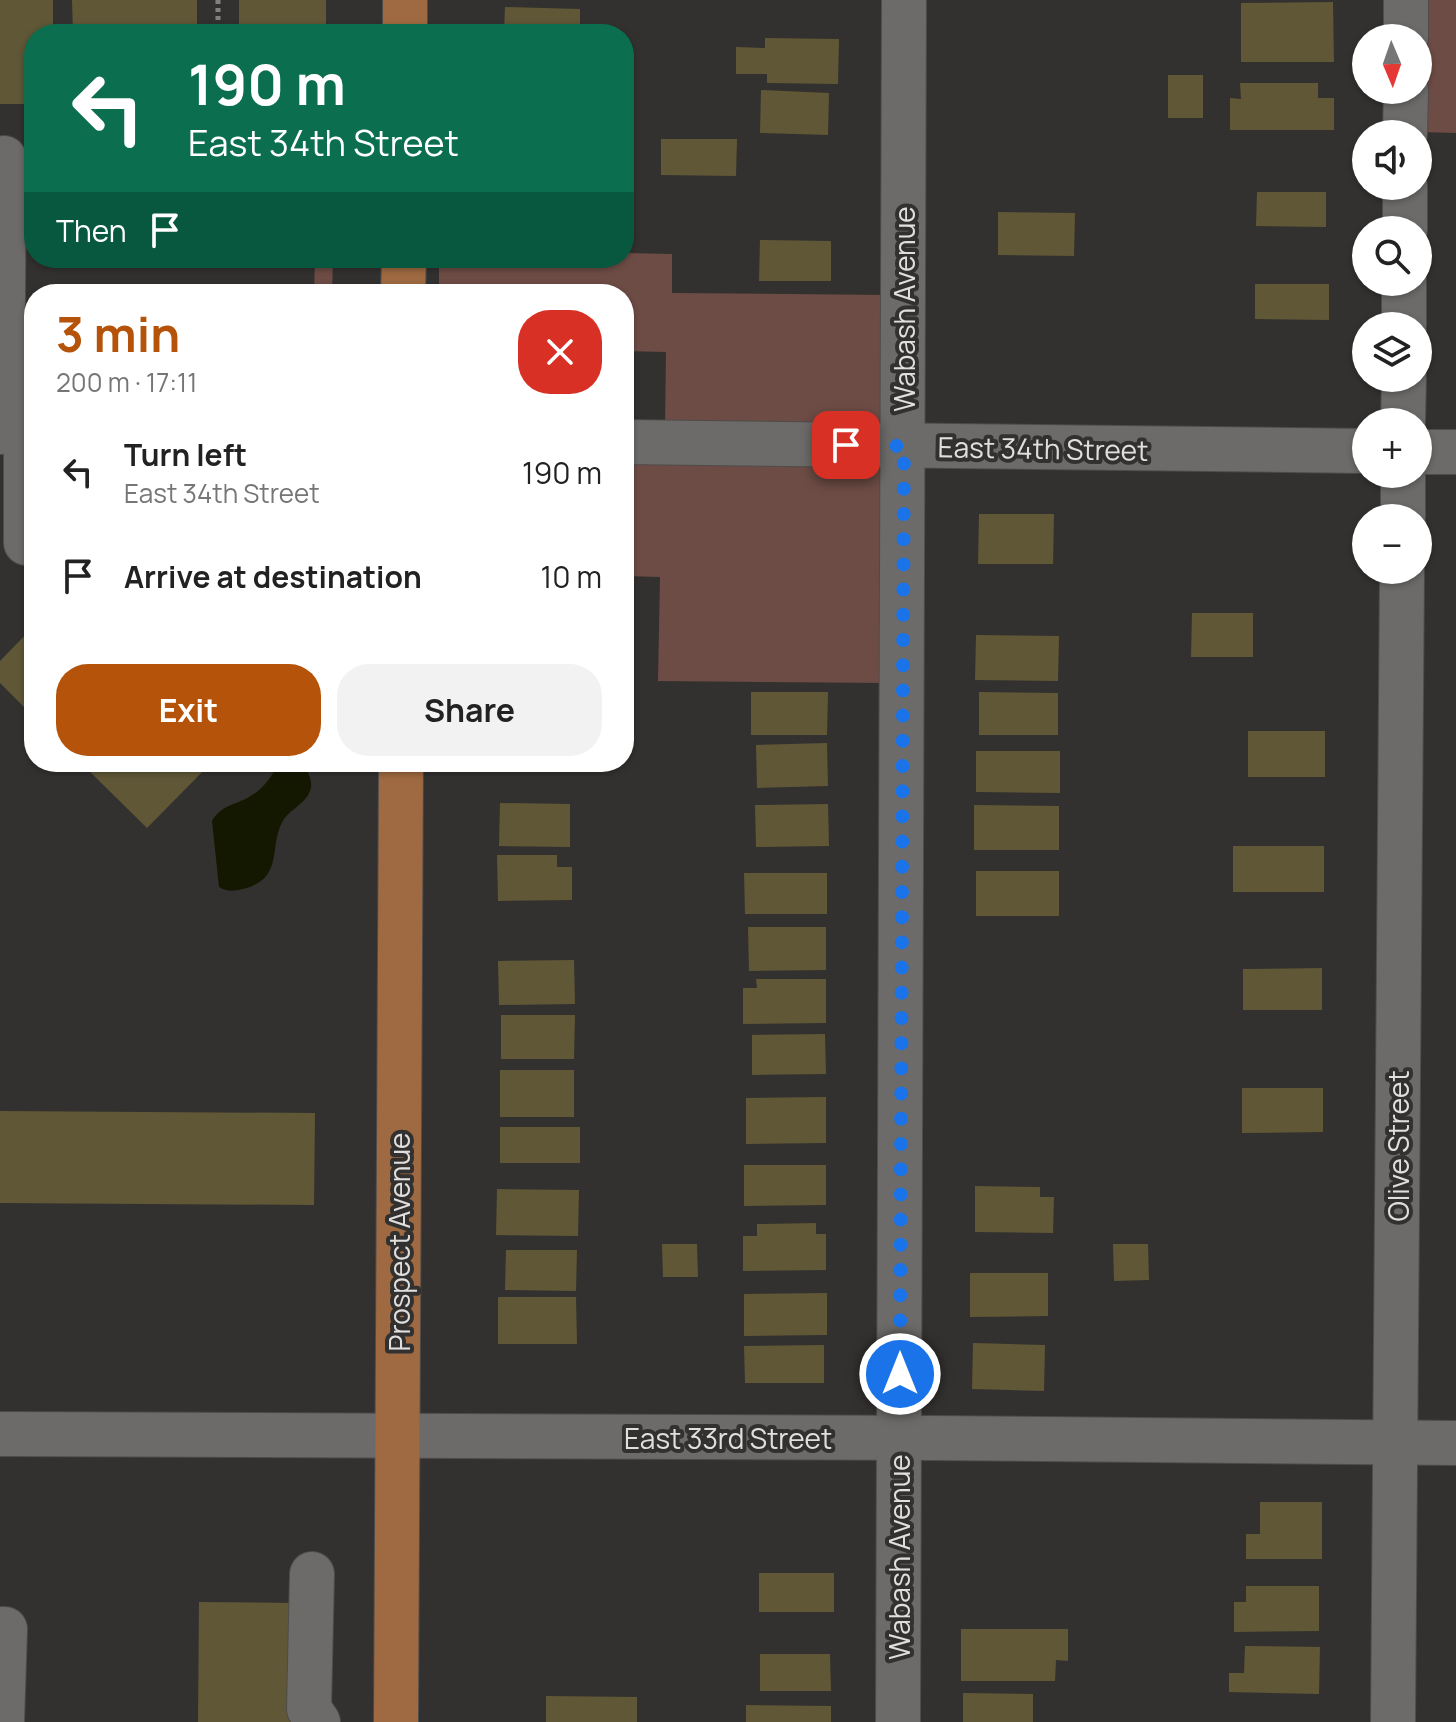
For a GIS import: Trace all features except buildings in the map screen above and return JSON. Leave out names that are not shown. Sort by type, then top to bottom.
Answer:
[{"type":"main road","points":[[405,0],[405,24]]},
{"type":"main road","name":"Prospect Avenue","points":[[396,1722],[401,772]]},
{"type":"street","name":"Wabash Avenue","points":[[898,1722],[904,0]]},
{"type":"street","points":[[1406,0],[1406,24]]},
{"type":"street","points":[[20,157],[16,432],[24,521]]},
{"type":"street","name":"East 34th Street","points":[[634,442],[1352,451]]},
{"type":"street","points":[[1432,452],[1456,452]]},
{"type":"street","name":"Olive Street","points":[[1393,1722],[1402,584]]},
{"type":"street","name":"East 33rd Street","points":[[0,1434],[1456,1443]]},
{"type":"street","points":[[312,1574],[309,1709],[318,1722]]},
{"type":"street","points":[[0,1629],[5,1629],[2,1722]]},
{"type":"path","points":[[218,0],[218,24]]},
{"type":"shaded area","points":[[1422,0],[1456,0],[1456,133],[1432,132],[1432,120],[1420,120],[1420,104],[1432,104],[1432,24],[1422,24]]},
{"type":"shaded area","points":[[634,253],[672,254],[672,293],[888,295],[887,428],[665,426],[666,352],[634,351],[634,284],[439,284],[439,268],[634,268]]},
{"type":"shaded area","points":[[315,268],[333,268],[332,284],[314,284]]},
{"type":"shaded area","points":[[634,455],[878,457],[891,470],[889,683],[658,681],[660,577],[634,576]]},
{"type":"shaded area","points":[[273,772],[308,772],[310,791],[284,819],[265,877],[243,889],[222,889],[219,887],[212,821],[224,808],[259,790]]},
{"type":"route","points":[[846,445],[904,446],[900,1374]]}]
